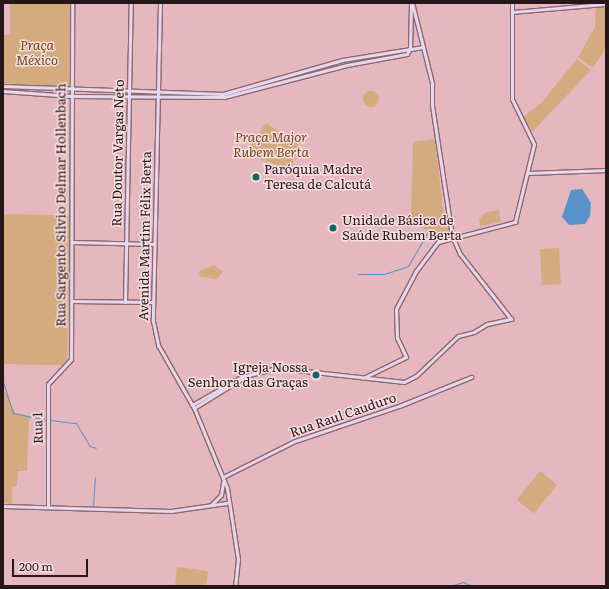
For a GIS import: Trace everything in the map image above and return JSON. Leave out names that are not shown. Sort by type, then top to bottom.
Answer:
[{"type":"street","name":"Rua Sargento Silvio Delmar Hollenbach","points":[[71,359],[73,242],[73,125],[71,91],[72,3]]},
{"type":"street","name":"Rua Doutor Vargas Neto","points":[[125,302],[131,3]]},
{"type":"street","name":"Avenida Martim Félix Berta","points":[[160,3],[153,302],[158,345],[194,408],[223,477],[232,510],[238,559],[235,586]]},
{"type":"street","points":[[192,405],[246,376],[278,368],[363,378],[411,380],[458,336],[466,334],[487,324],[511,319],[460,254],[452,236],[431,99],[432,83],[412,3]]},
{"type":"street","points":[[3,91],[72,96],[221,98],[274,85],[347,64],[407,54],[410,48],[412,3]]},
{"type":"street","points":[[363,378],[406,357],[396,334],[396,309],[400,297],[428,254],[438,242],[452,236],[515,222],[529,173],[533,139],[511,94],[512,3]]},
{"type":"street","points":[[512,12],[606,4]]},
{"type":"street","points":[[3,86],[71,91],[223,94],[342,60],[423,46]]},
{"type":"street","points":[[272,80],[274,85]]},
{"type":"street","points":[[265,82],[266,87]]},
{"type":"street","points":[[100,96],[101,91]]},
{"type":"street","points":[[529,173],[606,170]]},
{"type":"street","points":[[73,242],[154,244]]},
{"type":"street","points":[[72,301],[153,302]]},
{"type":"street","name":"Rua 1","points":[[48,507],[48,384],[71,359]]},
{"type":"street","points":[[194,408],[246,376]]},
{"type":"street","name":"Rua Raul Cauduro","points":[[223,477],[286,445],[399,406],[471,377]]},
{"type":"street","name":"Avenida Martim Félix Berta","points":[[221,496],[223,477]]},
{"type":"street","points":[[209,506],[221,496],[229,496]]},
{"type":"street","points":[[221,496],[224,503],[232,510]]},
{"type":"street","points":[[3,506],[171,511],[224,503],[229,496]]},
{"type":"green space","name":"Praça México","points":[[10,3],[70,3],[70,88],[3,83],[3,35],[10,35]]},
{"type":"green space","points":[[606,5],[606,48],[593,68],[578,57],[595,27],[596,6]]},
{"type":"green space","points":[[577,59],[591,70],[532,132],[522,118],[542,102]]},
{"type":"green space","points":[[371,91],[378,96],[379,99],[374,106],[371,107],[364,102],[363,99],[368,92]]},
{"type":"green space","name":"Praça Major Rubem Berta","points":[[266,123],[299,145],[291,169],[244,154]]},
{"type":"green space","points":[[435,139],[443,209],[450,235],[440,239],[411,220],[413,142]]},
{"type":"green space","points":[[499,210],[501,222],[480,226],[479,219],[486,212]]},
{"type":"green space","points":[[3,214],[70,215],[67,365],[3,364]]},
{"type":"green space","points":[[559,248],[561,284],[542,285],[540,249]]},
{"type":"green space","points":[[214,265],[223,272],[217,279],[200,277],[199,271]]},
{"type":"green space","points":[[6,392],[15,413],[29,416],[27,471],[18,471],[17,486],[12,486],[12,504],[3,503],[3,393]]},
{"type":"green space","points":[[540,471],[557,485],[534,514],[517,500]]},
{"type":"green space","points":[[177,567],[208,571],[206,586],[175,586]]},
{"type":"water","points":[[582,189],[591,203],[590,216],[585,224],[569,225],[562,217],[571,190]]},
{"type":"waterway","points":[[358,274],[384,274],[408,266],[428,232]]},
{"type":"waterway","points":[[3,382],[13,413],[45,420]]},
{"type":"waterway","points":[[50,420],[76,423],[90,446],[96,448]]},
{"type":"waterway","points":[[93,505],[95,477]]},
{"type":"waterway","points":[[450,586],[463,582],[472,586]]},
{"type":"waterway","points":[[440,585],[445,586]]},
{"type":"place","name":"Paróquia Madre Teresa de Calcutá","points":[[256,177]]},
{"type":"place","name":"Unidade Básica de Saúde Rubem Berta","points":[[333,228]]},
{"type":"place","name":"Igreja Nossa Senhora das Graças","points":[[316,375]]}]
